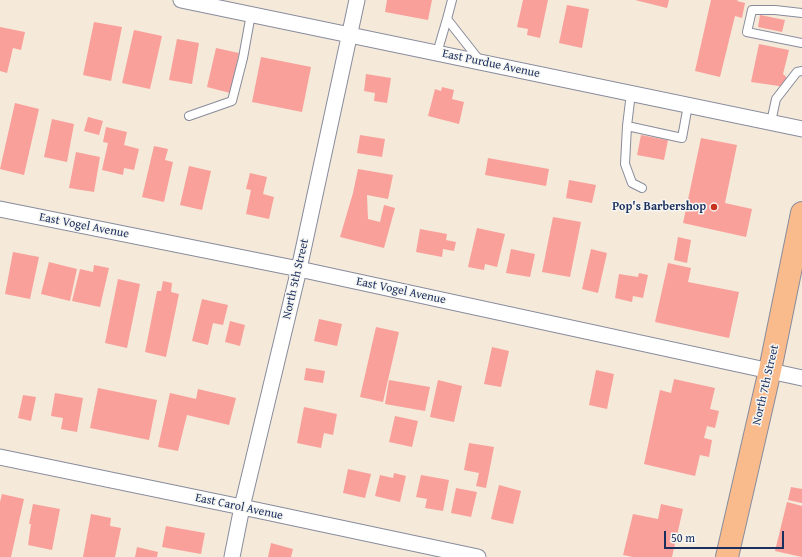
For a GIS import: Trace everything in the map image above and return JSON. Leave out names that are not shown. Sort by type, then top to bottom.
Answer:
[{"type":"main road","name":"North 7th Street","points":[[727,557],[770,370],[802,213]]},
{"type":"street","name":"East Purdue Avenue","points":[[181,0],[802,129]]},
{"type":"street","name":"North 5th Street","points":[[232,557],[242,507],[299,269],[357,0]]},
{"type":"street","name":"East Vogel Avenue","points":[[0,209],[299,269],[802,378]]},
{"type":"street","name":"East Carol Avenue","points":[[0,457],[478,557]]},
{"type":"lane","points":[[437,53],[448,19],[452,0]]},
{"type":"lane","points":[[802,13],[775,10],[752,10],[747,32],[802,43]]},
{"type":"lane","points":[[189,116],[232,101],[243,58],[251,14]]},
{"type":"lane","points":[[448,19],[480,62]]},
{"type":"lane","points":[[771,122],[776,99],[797,72],[802,71]]},
{"type":"lane","points":[[631,93],[627,126],[625,164],[632,183],[642,188]]},
{"type":"lane","points":[[627,126],[682,138],[688,105]]},
{"type":"building","points":[[387,0],[432,0],[428,20],[385,12]]},
{"type":"building","points":[[523,0],[548,0],[540,38],[527,35],[528,29],[517,27]]},
{"type":"building","points":[[635,0],[669,0],[667,8]]},
{"type":"building","points":[[711,0],[738,0],[737,1],[745,3],[742,18],[735,16],[720,77],[695,71]]},
{"type":"building","points":[[567,5],[589,9],[582,48],[559,43]]},
{"type":"building","points":[[760,15],[785,20],[782,32],[758,27]]},
{"type":"building","points":[[94,22],[122,27],[111,81],[83,75]]},
{"type":"building","points":[[0,27],[25,32],[21,50],[13,48],[7,73],[0,71]]},
{"type":"building","points":[[134,30],[162,36],[150,89],[122,83]]},
{"type":"building","points":[[177,39],[199,43],[192,84],[169,80]]},
{"type":"building","points":[[759,44],[789,50],[783,74],[793,83],[786,92],[779,86],[751,82]]},
{"type":"building","points":[[216,48],[239,53],[230,93],[207,87]]},
{"type":"building","points":[[261,57],[311,67],[302,112],[252,102]]},
{"type":"building","points":[[366,74],[391,78],[387,103],[374,101],[375,93],[364,91]]},
{"type":"building","points":[[442,87],[454,90],[452,99],[464,102],[459,124],[428,116],[435,89],[441,91]]},
{"type":"building","points":[[15,103],[39,109],[24,175],[0,169]]},
{"type":"building","points":[[88,117],[103,121],[99,135],[84,131]]},
{"type":"building","points":[[52,119],[74,124],[67,162],[44,157]]},
{"type":"building","points":[[106,127],[127,132],[124,145],[139,149],[134,170],[124,168],[123,175],[102,170],[108,143],[103,142]]},
{"type":"building","points":[[360,135],[385,139],[382,157],[357,153]]},
{"type":"building","points":[[641,135],[668,140],[664,160],[637,155]]},
{"type":"building","points":[[701,138],[737,145],[725,203],[752,209],[746,237],[683,223]]},
{"type":"building","points":[[154,146],[168,149],[165,160],[173,162],[164,202],[142,197]]},
{"type":"building","points":[[76,152],[100,157],[94,192],[69,188]]},
{"type":"building","points":[[488,158],[549,169],[546,186],[485,175]]},
{"type":"building","points":[[189,166],[211,171],[202,210],[180,205]]},
{"type":"building","points":[[358,169],[393,175],[388,199],[367,195],[368,219],[380,222],[384,205],[395,208],[384,248],[340,237],[353,193]]},
{"type":"building","points":[[250,173],[267,177],[263,194],[274,197],[269,219],[246,214],[251,190],[246,189]]},
{"type":"building","points":[[569,180],[596,185],[592,203],[566,198]]},
{"type":"building","points":[[553,217],[581,222],[570,277],[542,272]]},
{"type":"building","points":[[477,228],[505,234],[497,267],[485,264],[484,270],[468,267]]},
{"type":"building","points":[[420,229],[447,234],[446,240],[456,242],[454,251],[443,249],[442,257],[416,252]]},
{"type":"building","points":[[678,237],[691,240],[687,263],[674,260]]},
{"type":"building","points":[[511,249],[535,254],[530,277],[506,273]]},
{"type":"building","points":[[591,249],[607,253],[598,293],[582,289]]},
{"type":"building","points":[[13,252],[39,257],[30,299],[5,294]]},
{"type":"building","points":[[49,262],[77,269],[70,301],[41,294]]},
{"type":"building","points":[[668,263],[691,268],[688,282],[739,292],[729,338],[655,322]]},
{"type":"building","points":[[94,265],[109,268],[100,307],[72,301],[80,269],[93,272]]},
{"type":"building","points":[[639,273],[648,275],[643,298],[633,296],[632,302],[615,298],[619,274],[638,277]]},
{"type":"building","points":[[118,279],[140,284],[127,348],[105,343]]},
{"type":"building","points":[[163,281],[172,283],[171,292],[179,294],[166,357],[145,352],[157,291],[161,291]]},
{"type":"building","points":[[202,299],[228,305],[223,325],[213,323],[208,345],[192,341]]},
{"type":"building","points":[[319,319],[342,324],[337,346],[314,341]]},
{"type":"building","points":[[230,321],[245,325],[240,346],[225,342]]},
{"type":"building","points":[[376,327],[399,332],[383,402],[360,397]]},
{"type":"building","points":[[492,347],[509,351],[501,387],[484,384]]},
{"type":"building","points":[[306,368],[325,371],[323,383],[304,380]]},
{"type":"building","points":[[596,370],[614,374],[607,409],[589,405]]},
{"type":"building","points":[[674,379],[715,388],[710,409],[719,411],[715,428],[707,426],[704,438],[712,440],[709,457],[700,455],[695,476],[644,464],[660,390],[671,393]]},
{"type":"building","points":[[389,380],[430,387],[425,411],[385,404]]},
{"type":"building","points":[[438,380],[462,386],[454,422],[430,417]]},
{"type":"building","points":[[98,388],[157,400],[149,440],[90,428]]},
{"type":"building","points":[[198,389],[236,398],[229,425],[187,415],[178,451],[158,447],[170,393],[196,399]]},
{"type":"building","points":[[55,393],[83,398],[77,432],[61,429],[63,418],[51,416]]},
{"type":"building","points":[[23,395],[36,397],[31,421],[18,418]]},
{"type":"building","points":[[304,407],[337,414],[333,435],[324,433],[321,448],[297,443]]},
{"type":"building","points":[[395,416],[418,421],[412,447],[389,442]]},
{"type":"building","points":[[469,443],[494,447],[486,488],[476,486],[479,473],[464,470]]},
{"type":"building","points":[[348,469],[371,474],[365,498],[343,493]]},
{"type":"building","points":[[394,473],[406,476],[400,502],[375,496],[380,475],[393,478]]},
{"type":"building","points":[[421,475],[449,480],[443,511],[425,508],[427,499],[416,497]]},
{"type":"building","points":[[499,485],[521,491],[513,524],[491,519]]},
{"type":"building","points":[[791,487],[802,489],[802,503],[788,500]]},
{"type":"building","points":[[456,488],[477,492],[471,517],[451,513]]},
{"type":"building","points":[[2,494],[24,499],[11,557],[0,557],[0,502]]},
{"type":"building","points":[[787,502],[802,506],[802,557],[775,551]]},
{"type":"building","points":[[33,504],[60,509],[52,550],[28,545],[31,524],[29,524]]},
{"type":"building","points":[[661,504],[683,509],[672,557],[633,557],[623,555],[633,514],[658,519]]},
{"type":"building","points":[[91,514],[111,518],[110,526],[121,528],[115,557],[83,557]]},
{"type":"building","points":[[166,526],[205,533],[201,554],[162,547]]},
{"type":"building","points":[[271,543],[293,549],[291,557],[268,557]]},
{"type":"building","points":[[137,547],[158,552],[157,557],[135,557]]},
{"type":"place","name":"Pop's Barbershop","points":[[714,207]]}]
